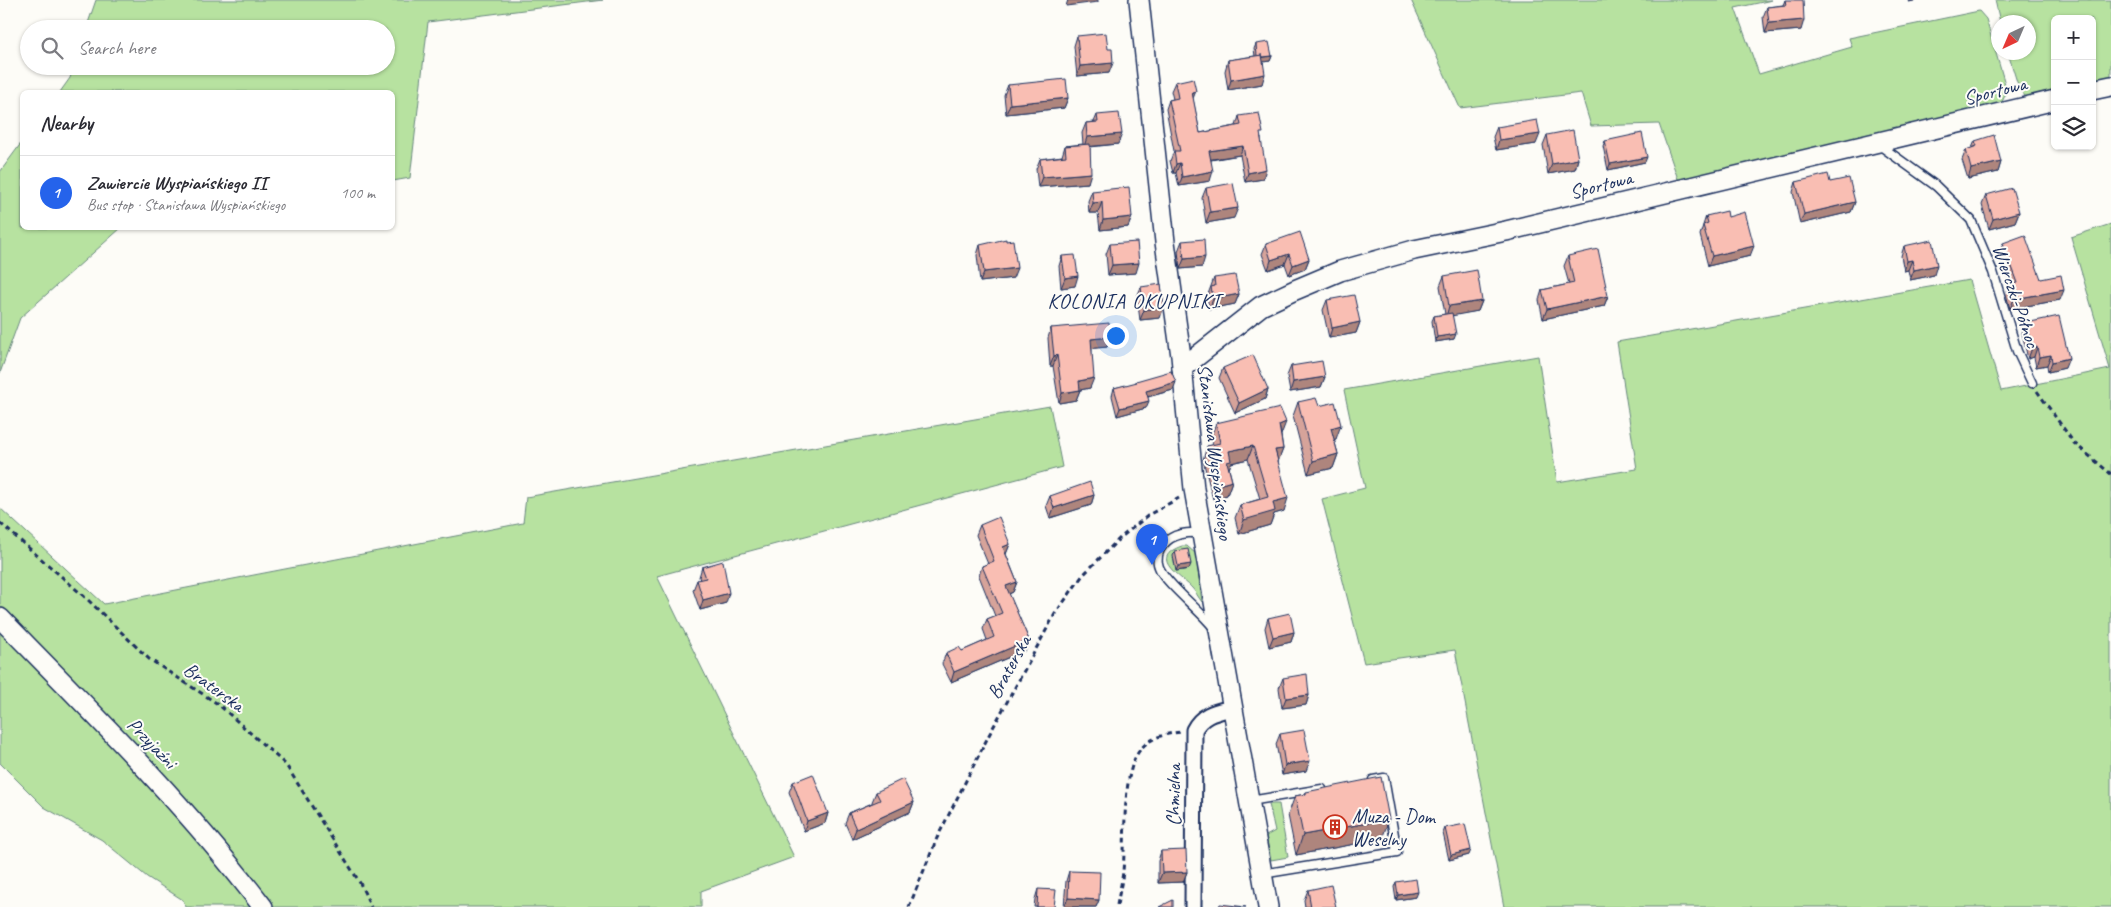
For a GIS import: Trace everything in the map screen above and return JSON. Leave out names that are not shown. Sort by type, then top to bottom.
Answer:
[{"type":"street","name":"Stanisława Wyspiańskiego","points":[[1139,0],[1165,242],[1182,368],[1194,489],[1268,907]]},
{"type":"street","points":[[2096,89],[2111,86]]},
{"type":"street","name":"Sportowa","points":[[1182,368],[1261,306],[1340,271],[1414,250],[1506,231],[2051,101]]},
{"type":"street","name":"Przyjaźni","points":[[0,618],[157,779],[215,846],[263,907]]},
{"type":"street","points":[[1194,730],[1198,720],[1209,714],[1232,708]]},
{"type":"street","name":"Chmielna","points":[[1193,907],[1194,730]]},
{"type":"lane","name":"Wierczki-Północ","points":[[1876,143],[1936,186],[1971,220],[1993,272],[2017,351],[2032,383]]},
{"type":"lane","points":[[1202,532],[1180,533],[1169,538],[1160,547],[1158,566],[1164,575],[1203,614],[1219,634]]},
{"type":"lane","points":[[1262,874],[1397,852],[1384,778],[1366,781]]},
{"type":"lane","points":[[1250,801],[1329,787]]},
{"type":"path","points":[[2032,383],[2074,443],[2111,474]]},
{"type":"path","name":"Braterska","points":[[909,907],[937,838],[989,735],[1055,614],[1083,575],[1120,538],[1150,514],[1194,489]]},
{"type":"path","name":"Braterska","points":[[0,524],[86,598],[149,659],[218,704],[286,765],[360,883],[371,907]]},
{"type":"path","points":[[1117,905],[1123,873],[1128,789],[1133,761],[1146,744],[1161,735],[1194,730]]},
{"type":"green space","points":[[96,0],[603,0],[428,22],[410,178],[395,181],[395,90],[61,90],[71,75],[395,75],[395,20],[89,20]]},
{"type":"green space","points":[[1411,0],[1772,0],[1735,8],[1759,74],[1852,47],[1849,38],[1979,11],[1986,19],[1991,36],[1991,60],[1998,60],[2007,91],[2002,102],[1989,106],[1679,182],[1659,124],[1591,126],[1581,93],[1460,108]]},
{"type":"green space","points":[[1995,0],[2111,0],[2111,76],[2096,80],[2096,15],[2051,15],[2051,92],[2025,99],[2010,60],[2036,60],[2036,15],[1998,15]]},
{"type":"green space","points":[[20,145],[20,230],[119,230],[20,318],[0,373],[0,172]]},
{"type":"green space","points":[[2111,224],[2111,907],[1504,907],[1455,650],[1364,663],[1322,499],[1365,488],[1344,390],[1538,356],[1557,482],[1637,469],[1617,342],[1969,280],[2001,391],[2110,369],[2071,237]]},
{"type":"green space","points":[[1050,406],[1062,467],[657,576],[794,857],[701,891],[701,907],[186,907],[183,900],[147,877],[102,840],[44,807],[0,763],[0,508],[104,604],[523,523],[526,497]]},
{"type":"green space","points":[[1182,546],[1187,546],[1196,554],[1202,602],[1193,590],[1175,573],[1167,561],[1167,556],[1172,551]]},
{"type":"green space","points":[[1269,804],[1279,804],[1288,857],[1271,860],[1266,836],[1275,831]]},
{"type":"building","points":[[1785,0],[1803,0],[1804,20],[1769,23],[1767,7],[1786,5]]},
{"type":"building","points":[[1106,33],[1108,49],[1112,49],[1113,63],[1080,66],[1077,36]]},
{"type":"building","points":[[1269,42],[1272,56],[1257,56],[1256,44]]},
{"type":"building","points":[[1262,55],[1265,74],[1231,80],[1228,60]]},
{"type":"building","points":[[1193,78],[1196,91],[1192,92],[1200,133],[1241,125],[1239,116],[1259,113],[1266,169],[1248,173],[1243,146],[1209,151],[1213,171],[1182,177],[1180,163],[1176,164],[1174,151],[1180,151],[1169,100],[1178,98],[1175,82]]},
{"type":"building","points":[[1066,79],[1068,98],[1010,104],[1008,85]]},
{"type":"building","points":[[1119,113],[1122,134],[1087,137],[1086,123],[1098,122],[1097,115]]},
{"type":"building","points":[[1537,120],[1540,134],[1499,140],[1497,127]]},
{"type":"building","points":[[1573,130],[1578,159],[1552,164],[1547,135]]},
{"type":"building","points":[[1642,133],[1647,157],[1610,164],[1605,141]]},
{"type":"building","points":[[1994,135],[2001,162],[1971,169],[1966,150],[1977,146],[1975,141]]},
{"type":"building","points":[[1090,144],[1091,173],[1042,177],[1040,159],[1066,156],[1065,146]]},
{"type":"building","points":[[1828,174],[1830,182],[1849,178],[1855,202],[1804,214],[1796,182]]},
{"type":"building","points":[[1233,183],[1238,208],[1210,212],[1206,188]]},
{"type":"building","points":[[1129,187],[1132,217],[1103,220],[1102,202],[1093,203],[1092,191]]},
{"type":"building","points":[[2012,188],[2019,212],[1993,219],[1986,195]]},
{"type":"building","points":[[1727,211],[1728,217],[1745,212],[1754,246],[1712,256],[1703,225],[1708,223],[1706,216]]},
{"type":"building","points":[[1300,232],[1309,259],[1293,265],[1289,254],[1271,260],[1266,244]]},
{"type":"building","points":[[2025,235],[2041,279],[2061,275],[2064,290],[2014,299],[2010,284],[2018,283],[2003,243]]},
{"type":"building","points":[[1006,239],[1006,241],[1013,240],[1017,268],[984,272],[980,245]]},
{"type":"building","points":[[1204,239],[1205,257],[1184,259],[1182,241]]},
{"type":"building","points":[[1932,240],[1937,265],[1914,270],[1912,260],[1907,261],[1904,246]]},
{"type":"building","points":[[1137,242],[1139,263],[1112,265],[1110,244]]},
{"type":"building","points":[[1598,249],[1608,296],[1547,309],[1542,290],[1574,283],[1568,256]]},
{"type":"building","points":[[1075,255],[1078,276],[1065,278],[1062,256]]},
{"type":"building","points":[[1477,270],[1482,301],[1449,306],[1444,276]]},
{"type":"building","points":[[1235,275],[1239,294],[1213,299],[1211,287],[1215,286],[1214,278]]},
{"type":"building","points":[[1161,284],[1164,307],[1144,310],[1141,287]]},
{"type":"building","points":[[1354,295],[1360,322],[1332,328],[1327,300]]},
{"type":"building","points":[[1452,313],[1456,334],[1437,337],[1434,316]]},
{"type":"building","points":[[2059,316],[2069,358],[2052,362],[2051,355],[2039,357],[2037,347],[2032,348],[2026,323]]},
{"type":"building","points":[[1109,323],[1110,337],[1091,339],[1094,378],[1079,381],[1080,390],[1062,393],[1057,355],[1054,356],[1051,328]]},
{"type":"building","points":[[1253,355],[1268,389],[1239,403],[1223,368]]},
{"type":"building","points":[[1322,361],[1325,377],[1293,382],[1291,366]]},
{"type":"building","points":[[1171,371],[1176,382],[1146,391],[1149,401],[1120,408],[1114,388]]},
{"type":"building","points":[[1316,398],[1319,406],[1335,402],[1341,425],[1331,428],[1338,454],[1313,461],[1298,402]]},
{"type":"building","points":[[1280,408],[1286,422],[1279,425],[1283,449],[1275,450],[1288,498],[1273,502],[1275,511],[1244,520],[1240,505],[1268,497],[1253,446],[1229,451],[1231,461],[1227,462],[1232,481],[1218,485],[1207,446],[1220,443],[1216,423]]},
{"type":"building","points":[[1090,482],[1094,495],[1054,508],[1050,496]]},
{"type":"building","points":[[999,517],[1010,544],[1003,547],[1017,582],[1006,586],[1029,640],[954,672],[946,653],[959,647],[962,651],[994,637],[987,619],[1002,613],[982,566],[994,561],[980,525]]},
{"type":"building","points":[[1188,549],[1191,564],[1178,566],[1175,551]]},
{"type":"building","points":[[723,561],[729,593],[703,600],[697,580],[706,578],[702,567]]},
{"type":"building","points":[[1290,613],[1294,632],[1273,637],[1268,618]]},
{"type":"building","points":[[1307,674],[1309,695],[1286,698],[1283,678]]},
{"type":"building","points":[[1304,730],[1310,761],[1285,765],[1280,734]]},
{"type":"building","points":[[813,774],[828,813],[807,821],[793,782]]},
{"type":"building","points":[[1381,777],[1389,819],[1303,835],[1295,796],[1306,794],[1306,792]]},
{"type":"building","points":[[903,779],[914,802],[856,829],[849,813],[880,800],[876,792]]},
{"type":"building","points":[[1465,824],[1471,850],[1451,855],[1445,828]]},
{"type":"building","points":[[1186,850],[1187,872],[1162,873],[1161,851]]},
{"type":"building","points":[[1069,871],[1100,872],[1099,900],[1068,898]]},
{"type":"building","points":[[1416,879],[1418,892],[1398,895],[1396,882]]},
{"type":"building","points":[[1331,885],[1336,907],[1311,907],[1308,890]]},
{"type":"building","points":[[1038,889],[1056,890],[1054,907],[1037,907]]},
{"type":"building","points":[[1173,900],[1173,907],[1159,907]]},
{"type":"building","points":[[1220,904],[1246,907],[1219,907]]},
{"type":"place","name":"Zawiercie Wyspiańskiego II","points":[[1152,565]]},
{"type":"place","name":"Muza - Dom Weselny","points":[[1335,827]]},
{"type":"district","name":"KOLONIA OKUPNIKI","points":[[1134,301]]}]
